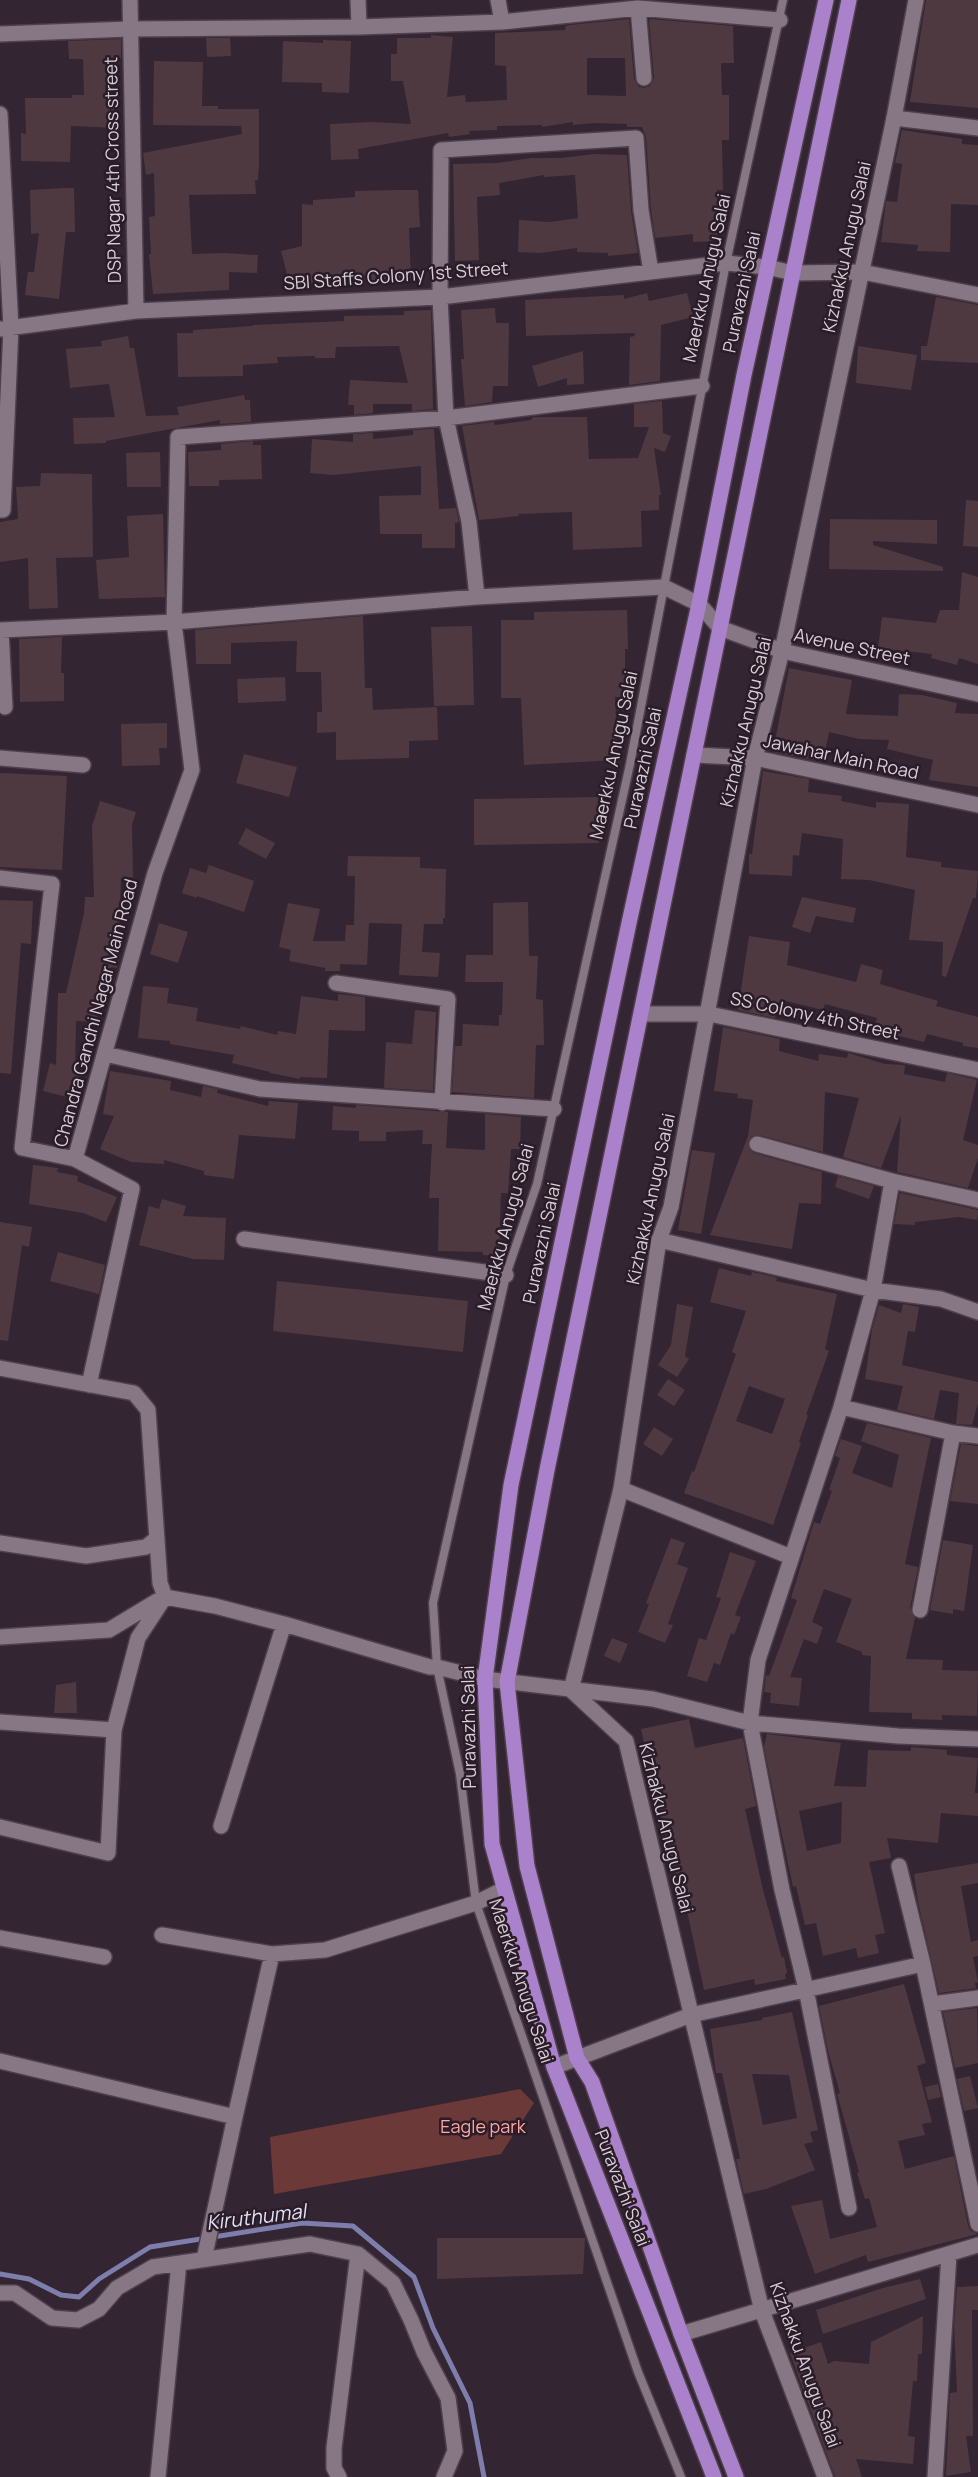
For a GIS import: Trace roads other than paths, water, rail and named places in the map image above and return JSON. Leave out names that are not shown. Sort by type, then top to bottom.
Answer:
[{"type":"main road","name":"Puravazhi Salai","points":[[714,2477],[554,2067],[492,1844],[485,1679],[511,1485],[699,604],[767,267],[826,0]]},
{"type":"main road","name":"Puravazhi Salai","points":[[736,2477],[681,2334],[592,2082],[577,2058],[527,1866],[507,1682],[547,1470],[849,0]]},
{"type":"street","name":"DSP Nagar 4th Cross street","points":[[130,0],[136,311]]},
{"type":"street","points":[[358,0],[359,27]]},
{"type":"street","points":[[498,0],[501,22]]},
{"type":"street","name":"Kizhakku Anugu Salai","points":[[825,2477],[762,2311],[626,1741],[571,1690],[621,1489],[659,1240],[671,1207],[709,1014],[755,758],[782,651],[894,118],[916,0]]},
{"type":"street","points":[[0,34],[129,29],[359,27],[501,22],[638,8],[780,20]]},
{"type":"street","points":[[638,8],[644,78]]},
{"type":"street","points":[[0,114],[5,328],[3,510],[0,510]]},
{"type":"street","points":[[894,118],[978,128]]},
{"type":"street","points":[[477,597],[469,522],[446,418],[440,297],[441,150],[636,138],[641,210],[651,272]]},
{"type":"street","name":"SBI Staffs Colony 1st Street","points":[[5,328],[136,311],[440,297],[726,263],[767,267],[794,273],[862,272],[978,295]]},
{"type":"street","points":[[446,418],[702,386]]},
{"type":"street","name":"Chandra Gandhi Nagar Main Road","points":[[89,1385],[132,1189],[75,1159],[155,873],[192,770],[174,622],[178,437],[446,418]]},
{"type":"street","points":[[5,707],[0,630],[174,622],[477,597],[664,587]]},
{"type":"street","name":"Avenue Street","points":[[664,587],[699,604],[720,628],[782,651],[978,694]]},
{"type":"street","name":"Jawahar Main Road","points":[[694,755],[755,758],[978,805]]},
{"type":"street","points":[[0,758],[83,765]]},
{"type":"street","points":[[0,878],[52,884],[22,1148],[75,1159]]},
{"type":"street","points":[[336,983],[448,999],[442,1103]]},
{"type":"street","name":"SS Colony 4th Street","points":[[642,1014],[709,1014],[978,1070]]},
{"type":"street","points":[[105,1054],[260,1089],[554,1109]]},
{"type":"street","points":[[757,1144],[892,1181],[978,1200]]},
{"type":"street","points":[[849,2208],[806,1989],[782,1890],[750,1724],[758,1660],[841,1407],[873,1290],[892,1181]]},
{"type":"street","points":[[244,1239],[506,1275]]},
{"type":"street","points":[[659,1240],[873,1290],[942,1299],[978,1312]]},
{"type":"street","points":[[0,1368],[134,1393],[148,1410],[160,1583],[165,1597]]},
{"type":"street","points":[[841,1407],[953,1433],[978,1436]]},
{"type":"street","points":[[920,1610],[953,1433]]},
{"type":"street","points":[[621,1489],[791,1557]]},
{"type":"street","points":[[0,1543],[86,1556],[146,1547],[157,1538]]},
{"type":"street","points":[[0,1827],[108,1853],[114,1730],[138,1638],[165,1597]]},
{"type":"street","points":[[0,1637],[109,1630],[165,1597],[215,1606],[430,1667],[485,1679],[653,1699],[750,1724],[898,1736],[978,1739]]},
{"type":"street","points":[[221,1826],[284,1624]]},
{"type":"street","points":[[0,1722],[114,1730]]},
{"type":"street","points":[[899,1866],[932,2004],[978,2224]]},
{"type":"street","points":[[162,1935],[272,1954],[325,1950],[476,1903],[504,1888]]},
{"type":"street","points":[[0,1938],[104,1957]]},
{"type":"street","points":[[204,2259],[272,1954]]},
{"type":"street","points":[[554,2067],[691,2016],[923,1964]]},
{"type":"street","points":[[932,2004],[978,1998]]},
{"type":"street","points":[[0,2061],[235,2117]]},
{"type":"street","points":[[0,2293],[15,2293],[52,2318],[78,2320],[99,2309],[117,2288],[153,2267],[310,2244],[357,2254],[393,2283],[424,2352],[448,2398],[455,2451],[444,2477]]},
{"type":"street","points":[[681,2334],[978,2245]]},
{"type":"street","points":[[339,2477],[334,2468],[334,2448],[357,2254]]},
{"type":"street","points":[[935,2477],[949,2254]]},
{"type":"street","points":[[158,2477],[179,2263]]},
{"type":"lane","name":"Maerkku Anugu Salai","points":[[681,2477],[638,2372],[476,1903],[460,1774],[437,1667],[433,1603],[506,1275],[537,1184],[630,764],[726,263],[783,0]]},
{"type":"waterway","name":"Kiruthumal","points":[[0,2274],[29,2279],[61,2295],[79,2297],[99,2279],[150,2247],[302,2223],[353,2226],[414,2277],[433,2328],[470,2403],[484,2477]]},
{"type":"park label","name":"Eagle park","points":[[483,2127]]}]
